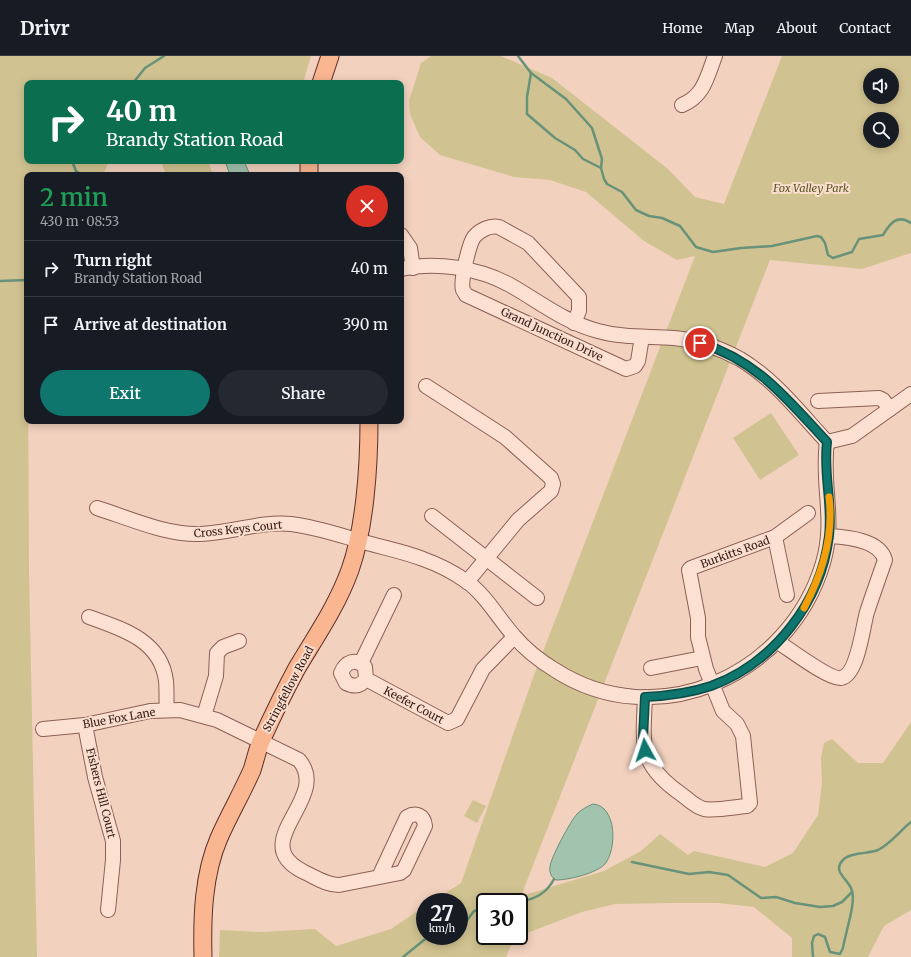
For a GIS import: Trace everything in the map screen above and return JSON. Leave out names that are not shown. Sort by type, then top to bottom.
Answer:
[{"type":"main road","points":[[322,80],[330,56]]},
{"type":"main road","name":"Stringfellow Road","points":[[203,957],[205,898],[214,851],[252,770],[260,743],[297,668],[325,624],[350,570],[358,540],[366,486],[369,424]]},
{"type":"street","points":[[682,105],[696,97],[701,91],[715,56]]},
{"type":"street","points":[[464,269],[471,243],[475,237],[488,227],[499,227],[528,243],[579,297],[579,310],[574,323]]},
{"type":"street","points":[[404,239],[410,248],[407,268],[448,267],[484,274],[510,285],[556,314],[574,323],[600,331],[642,337],[674,338],[691,341],[724,351],[739,359],[766,378],[827,442],[852,436],[911,394]]},
{"type":"street","name":"Grand Junction Drive","points":[[464,269],[462,286],[466,295],[626,369],[635,366],[638,361],[642,337]]},
{"type":"street","points":[[426,386],[505,437],[551,478],[553,484],[551,491],[518,520],[467,582]]},
{"type":"street","points":[[818,401],[879,398],[883,400],[890,408]]},
{"type":"street","name":"Cross Keys Court","points":[[97,508],[163,529],[188,534],[217,533],[268,525],[290,524],[314,528],[425,560],[467,582],[492,608],[514,637],[546,664],[568,678],[607,692],[645,697],[678,694],[712,685],[753,664],[778,642],[797,619],[810,597],[823,562],[829,536],[829,502],[825,472],[827,442]]},
{"type":"street","name":"Burkitts Road","points":[[645,697],[643,738],[645,750],[650,763],[667,784],[699,807],[706,809],[747,806],[750,803],[744,736],[737,724],[723,711],[702,658],[698,637],[698,618],[689,570],[775,537],[808,513]]},
{"type":"street","points":[[432,516],[537,598]]},
{"type":"street","points":[[778,642],[806,662],[837,678],[843,678],[847,675],[859,652],[866,613],[885,560],[884,553],[879,547],[850,537],[829,536]]},
{"type":"street","name":"Burkitts Road","points":[[775,537],[787,595]]},
{"type":"street","points":[[361,663],[394,594]]},
{"type":"street","points":[[89,617],[133,634],[150,647],[158,659],[164,673],[167,710]]},
{"type":"street","name":"Keefer Court","points":[[366,679],[448,723],[453,722],[457,719],[483,669],[514,637]]},
{"type":"street","points":[[204,716],[216,676],[217,653],[223,647],[239,642]]},
{"type":"street","points":[[651,668],[702,658]]},
{"type":"street","points":[[354,661],[361,663],[365,667],[366,679],[358,686],[346,683],[342,679],[341,673],[348,663],[354,661]]},
{"type":"street","name":"Blue Fox Lane","points":[[43,729],[85,725],[144,712],[167,710],[180,710],[204,716],[228,726],[260,743],[299,760],[306,769],[308,778],[306,788],[283,837],[283,853],[287,861],[293,866],[333,885],[379,876]]},
{"type":"street","name":"Fishers Hill Court","points":[[85,725],[95,777],[113,841],[113,860],[108,910]]},
{"type":"green space","points":[[0,56],[311,56],[304,80],[24,80],[24,164],[108,164],[104,172],[24,172],[24,424],[28,424],[29,572],[37,957],[0,957]]},
{"type":"green space","name":"Fox Valley Park","points":[[431,56],[501,56],[552,78],[668,169],[695,197],[724,204],[782,56],[911,56],[911,253],[862,269],[770,260],[522,893],[476,893],[476,945],[511,945],[506,957],[219,957],[220,930],[261,932],[315,929],[336,946],[391,929],[416,912],[416,945],[468,945],[468,893],[446,893],[461,883],[534,675],[695,256],[677,260],[644,241],[586,192],[550,180],[514,177],[440,155],[420,137],[410,114],[409,101],[421,63]]},
{"type":"green space","points":[[162,164],[209,164],[212,172],[165,172]]},
{"type":"green space","points":[[771,413],[799,455],[760,480],[733,438]]},
{"type":"green space","points":[[911,722],[911,910],[884,926],[868,957],[792,957],[792,938],[754,907],[718,903],[615,904],[582,912],[528,933],[528,894],[604,871],[641,851],[660,834],[688,855],[694,851],[765,867],[793,853],[818,815],[822,783],[821,758],[824,743],[832,739],[858,763],[883,763]]},
{"type":"green space","points":[[473,800],[486,806],[477,823],[464,816]]},
{"type":"shaded area","points":[[226,164],[245,164],[249,172],[229,172]]},
{"type":"shaded area","points":[[593,804],[601,807],[607,812],[611,820],[613,839],[609,857],[605,864],[596,870],[575,877],[556,880],[551,875],[550,869],[557,848],[577,814]]},
{"type":"waterway","points":[[135,80],[145,68],[164,56]]},
{"type":"waterway","points":[[518,56],[531,73],[566,99],[592,128],[602,159],[601,168],[607,184],[622,192],[636,210],[649,216],[662,218],[680,226],[696,247],[713,252],[772,246],[817,236],[821,237],[825,243],[828,255],[833,258],[852,252],[859,239],[883,235],[894,221],[902,219],[911,223]]},
{"type":"waterway","points":[[531,73],[527,97],[527,114],[555,138],[575,150],[583,159],[601,168]]},
{"type":"waterway","points":[[73,164],[77,172]]},
{"type":"waterway","points":[[0,281],[24,280]]},
{"type":"waterway","points":[[813,957],[812,943],[814,936],[818,934],[825,937],[830,952],[840,954],[843,948],[853,903],[853,896],[851,887],[840,872],[840,864],[846,857],[878,850],[891,841],[911,822]]},
{"type":"waterway","points":[[632,862],[689,874],[709,872],[728,875],[761,898],[776,897],[795,903],[820,907],[833,906],[842,902],[852,892]]},
{"type":"waterway","points":[[528,900],[535,898],[544,892],[554,879]]},
{"type":"waterway","points":[[468,919],[476,911]]},
{"type":"waterway","points":[[403,957],[418,945]]},
{"type":"slow traffic","points":[[804,608],[815,586],[826,550],[829,536],[829,497]]},
{"type":"route","points":[[645,750],[643,738],[645,697],[678,694],[712,685],[742,671],[763,656],[790,629],[804,608],[815,586],[823,562],[829,536],[830,514],[825,472],[827,442],[766,378],[753,368],[724,351],[700,343]]}]
